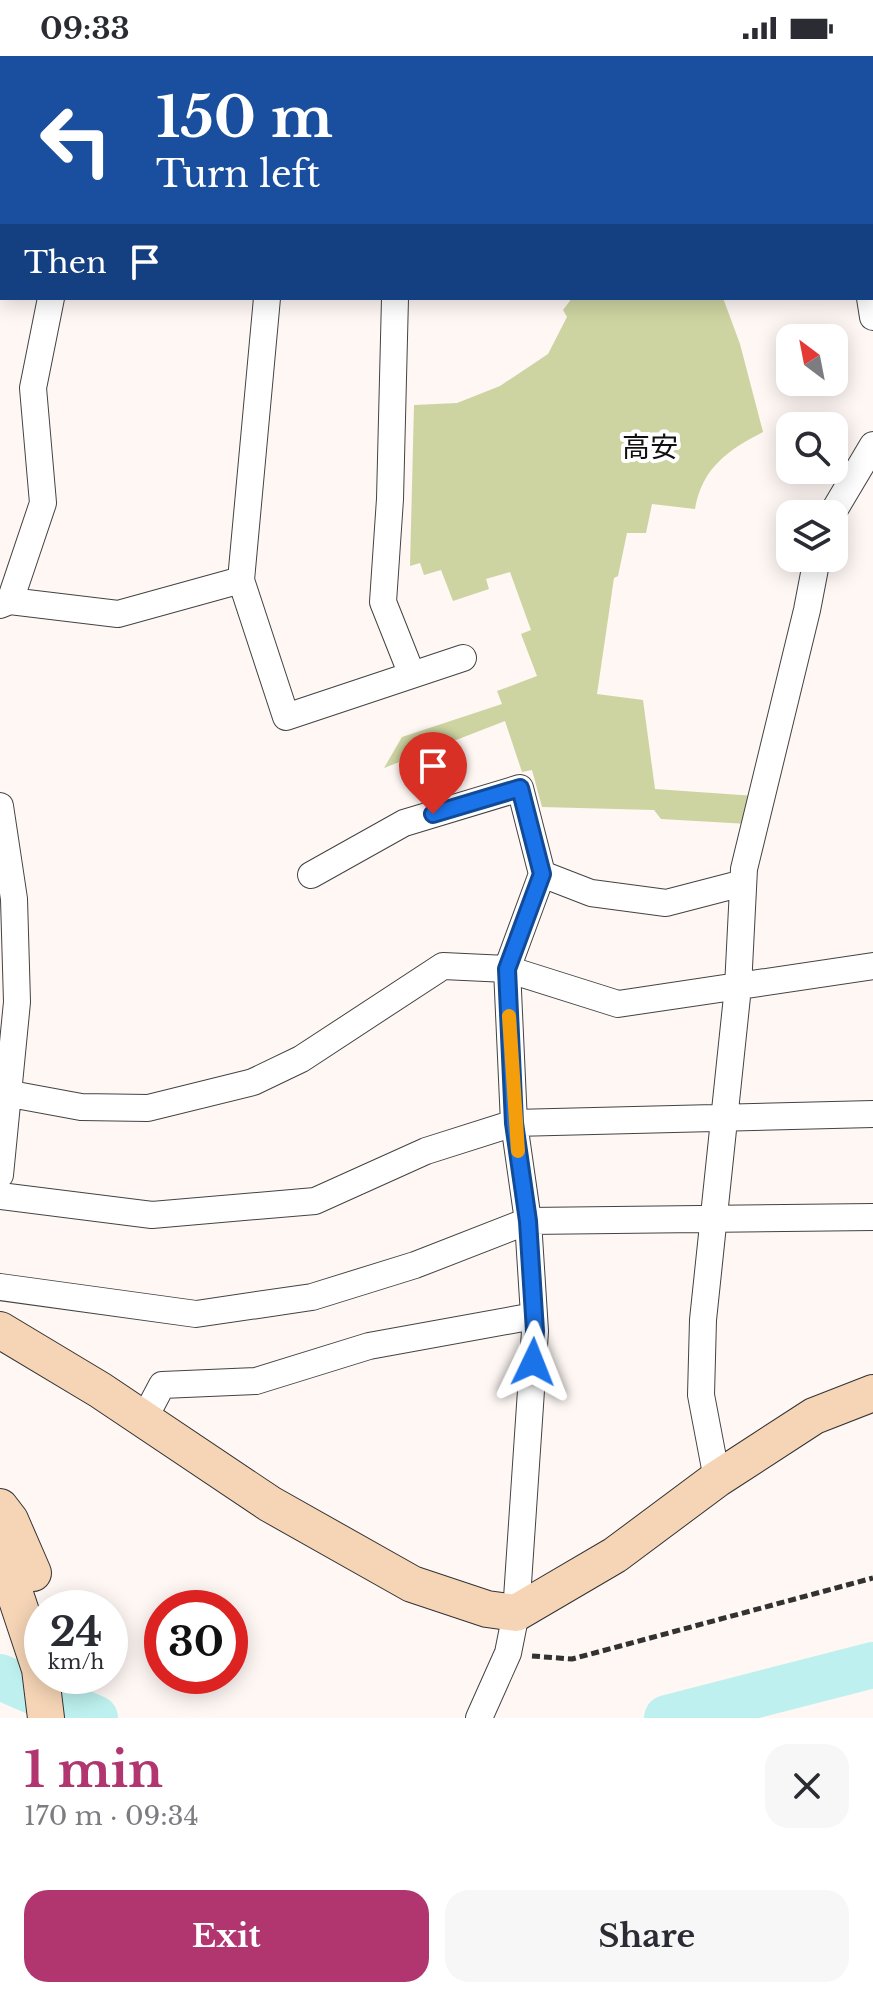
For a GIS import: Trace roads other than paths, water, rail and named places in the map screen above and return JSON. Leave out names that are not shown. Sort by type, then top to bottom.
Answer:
[{"type":"street","points":[[51,300],[33,388],[43,503],[5,603],[118,614],[241,580]]},
{"type":"street","points":[[267,300],[241,580],[286,717],[463,658]]},
{"type":"street","points":[[395,300],[390,499],[383,602],[412,675]]},
{"type":"street","points":[[840,500],[873,445]]},
{"type":"street","points":[[717,1479],[701,1395],[703,1320],[738,987],[743,883],[814,572]]},
{"type":"street","points":[[311,875],[404,823],[520,788],[542,874],[507,969],[514,1123],[528,1221],[534,1316],[516,1613],[508,1653],[479,1718]]},
{"type":"street","points":[[0,806],[5,867],[8,1000],[0,1175]]},
{"type":"street","points":[[542,874],[591,893],[666,903],[743,883]]},
{"type":"street","points":[[5,1094],[81,1107],[148,1108],[253,1082],[301,1059],[443,966],[507,969],[618,1004],[873,966]]},
{"type":"street","points":[[0,1196],[152,1215],[315,1201],[426,1151],[514,1123],[873,1114]]},
{"type":"street","points":[[0,1287],[196,1314],[312,1297],[415,1265],[528,1221],[873,1217]]},
{"type":"street","points":[[144,1419],[162,1385],[256,1381],[369,1346],[534,1316]]},
{"type":"street","points":[[0,1330],[144,1419],[270,1504],[412,1584],[487,1609],[516,1613],[615,1555],[717,1479],[814,1416],[873,1393]]},
{"type":"street","points":[[0,1507],[40,1669],[46,1718]]},
{"type":"street","points":[[13,1551],[36,1590]]},
{"type":"street","points":[[66,1694],[71,1718]]},
{"type":"waterway","points":[[667,1718],[873,1665]]},
{"type":"waterway","points":[[0,1677],[95,1718]]},
{"type":"district","name":"高安","points":[[650,447]]}]
